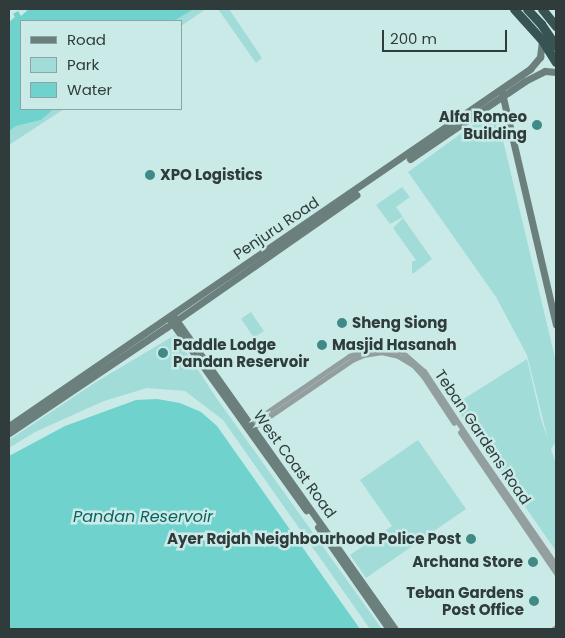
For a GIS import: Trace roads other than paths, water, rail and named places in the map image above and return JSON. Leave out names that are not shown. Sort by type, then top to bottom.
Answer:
[{"type":"highway","points":[[514,9],[542,40],[556,62]]},
{"type":"highway","points":[[527,9],[541,24],[556,46]]},
{"type":"highway","points":[[542,9],[556,26]]},
{"type":"main road","name":"Penjuru Road","points":[[350,196],[492,103],[533,66],[540,57],[542,40]]},
{"type":"main road","name":"Penjuru Road","points":[[9,433],[350,196],[502,93],[514,89],[545,71],[556,72]]},
{"type":"main road","points":[[507,108],[514,89]]},
{"type":"main road","points":[[502,93],[554,308],[556,325]]},
{"type":"main road","points":[[492,103],[507,108]]},
{"type":"main road","name":"Penjuru Road","points":[[9,426],[172,319]]},
{"type":"main road","name":"West Coast Road","points":[[172,319],[395,629]]},
{"type":"main road","name":"West Coast Road","points":[[249,427],[389,629]]},
{"type":"street","name":"Teban Gardens Road","points":[[249,427],[348,356],[363,350],[380,347],[402,352],[424,371],[473,449],[556,573]]},
{"type":"street","name":"Teban Gardens Road","points":[[473,449],[556,565]]},
{"type":"street","points":[[553,629],[556,626]]},
{"type":"water","points":[[29,9],[194,9],[176,20],[20,20],[20,110],[53,110],[41,120],[16,126],[9,131],[9,22],[15,17],[13,14],[18,11],[21,16]]},
{"type":"water","name":"Pandan Reservoir","points":[[157,399],[180,403],[201,412],[217,426],[360,629],[9,629],[9,456],[65,426],[136,400]]},
{"type":"waterway","points":[[487,113],[498,114]]},
{"type":"place","name":"Alfa Romeo Building","points":[[537,125]]},
{"type":"place","name":"XPO Logistics","points":[[150,175]]},
{"type":"place","name":"Sheng Siong","points":[[342,323]]},
{"type":"place","name":"Masjid Hasanah","points":[[322,345]]},
{"type":"place","name":"Paddle Lodge Pandan Reservoir","points":[[163,353]]},
{"type":"place","name":"Ayer Rajah Neighbourhood Police Post","points":[[471,539]]},
{"type":"place","name":"Archana Store","points":[[533,562]]},
{"type":"place","name":"Teban Gardens Post Office","points":[[534,601]]}]
